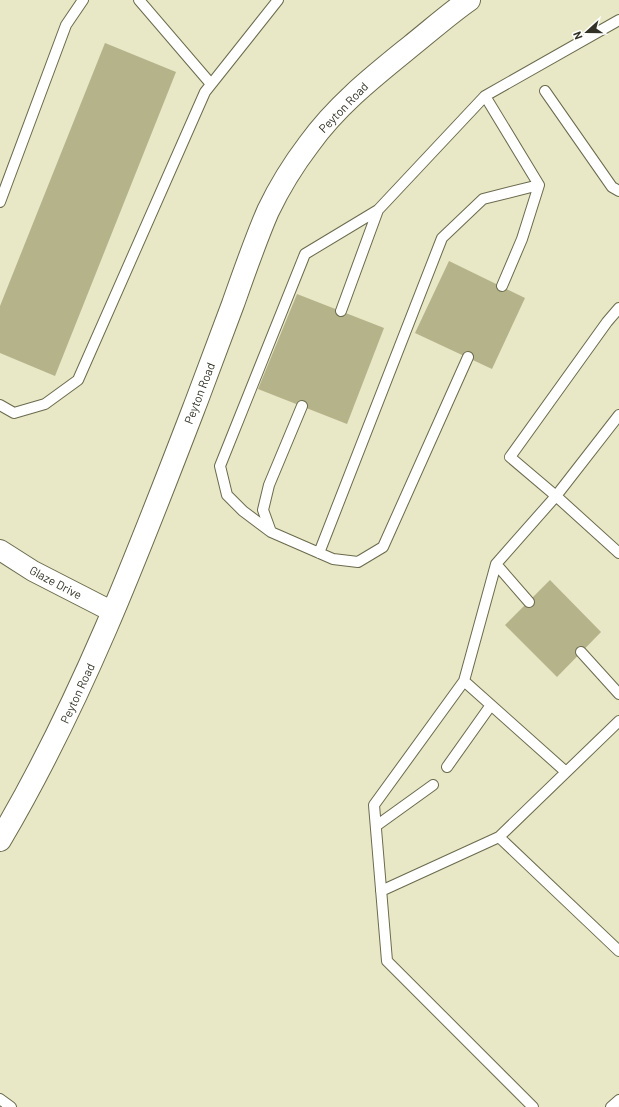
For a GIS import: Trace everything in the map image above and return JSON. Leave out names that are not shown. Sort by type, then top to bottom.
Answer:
[{"type":"street","name":"Peyton Road","points":[[0,840],[53,745],[87,673],[165,484],[269,209],[290,172],[310,142],[332,115],[362,85],[469,0]]},
{"type":"street","name":"Glaze Drive","points":[[0,550],[113,612]]},
{"type":"lane","points":[[0,202],[66,25],[83,0]]},
{"type":"lane","points":[[139,0],[211,84]]},
{"type":"lane","points":[[0,405],[14,413],[45,404],[78,380],[205,92],[278,0]]},
{"type":"lane","points":[[468,357],[383,546],[358,562],[333,559],[271,532],[243,511],[227,495],[220,466],[305,254],[378,210],[485,96],[619,20]]},
{"type":"lane","points":[[545,91],[612,188],[619,191]]},
{"type":"lane","points":[[485,96],[539,185],[522,239],[502,286]]},
{"type":"lane","points":[[319,553],[442,238],[483,199],[539,185]]},
{"type":"lane","points":[[341,310],[378,210]]},
{"type":"lane","points":[[619,308],[606,322],[510,457],[619,553]]},
{"type":"lane","points":[[271,532],[263,510],[269,485],[302,406]]},
{"type":"lane","points":[[533,1107],[387,961],[374,805],[464,681],[496,564],[556,496],[619,415]]},
{"type":"lane","points":[[496,564],[529,602]]},
{"type":"lane","points":[[581,652],[619,694]]},
{"type":"lane","points":[[464,681],[566,772]]},
{"type":"lane","points":[[447,766],[491,705]]},
{"type":"lane","points":[[381,891],[499,837],[619,721]]},
{"type":"lane","points":[[376,826],[433,784]]},
{"type":"lane","points":[[499,837],[619,951]]},
{"type":"lane","points":[[0,1099],[11,1107]]},
{"type":"lane","points":[[611,1107],[619,1100]]},
{"type":"building","points":[[105,43],[176,72],[55,376],[0,353],[0,306]]},
{"type":"building","points":[[449,261],[525,298],[492,369],[415,333]]},
{"type":"building","points":[[297,294],[384,328],[347,424],[258,389]]},
{"type":"building","points":[[550,580],[601,632],[557,677],[505,625]]}]
